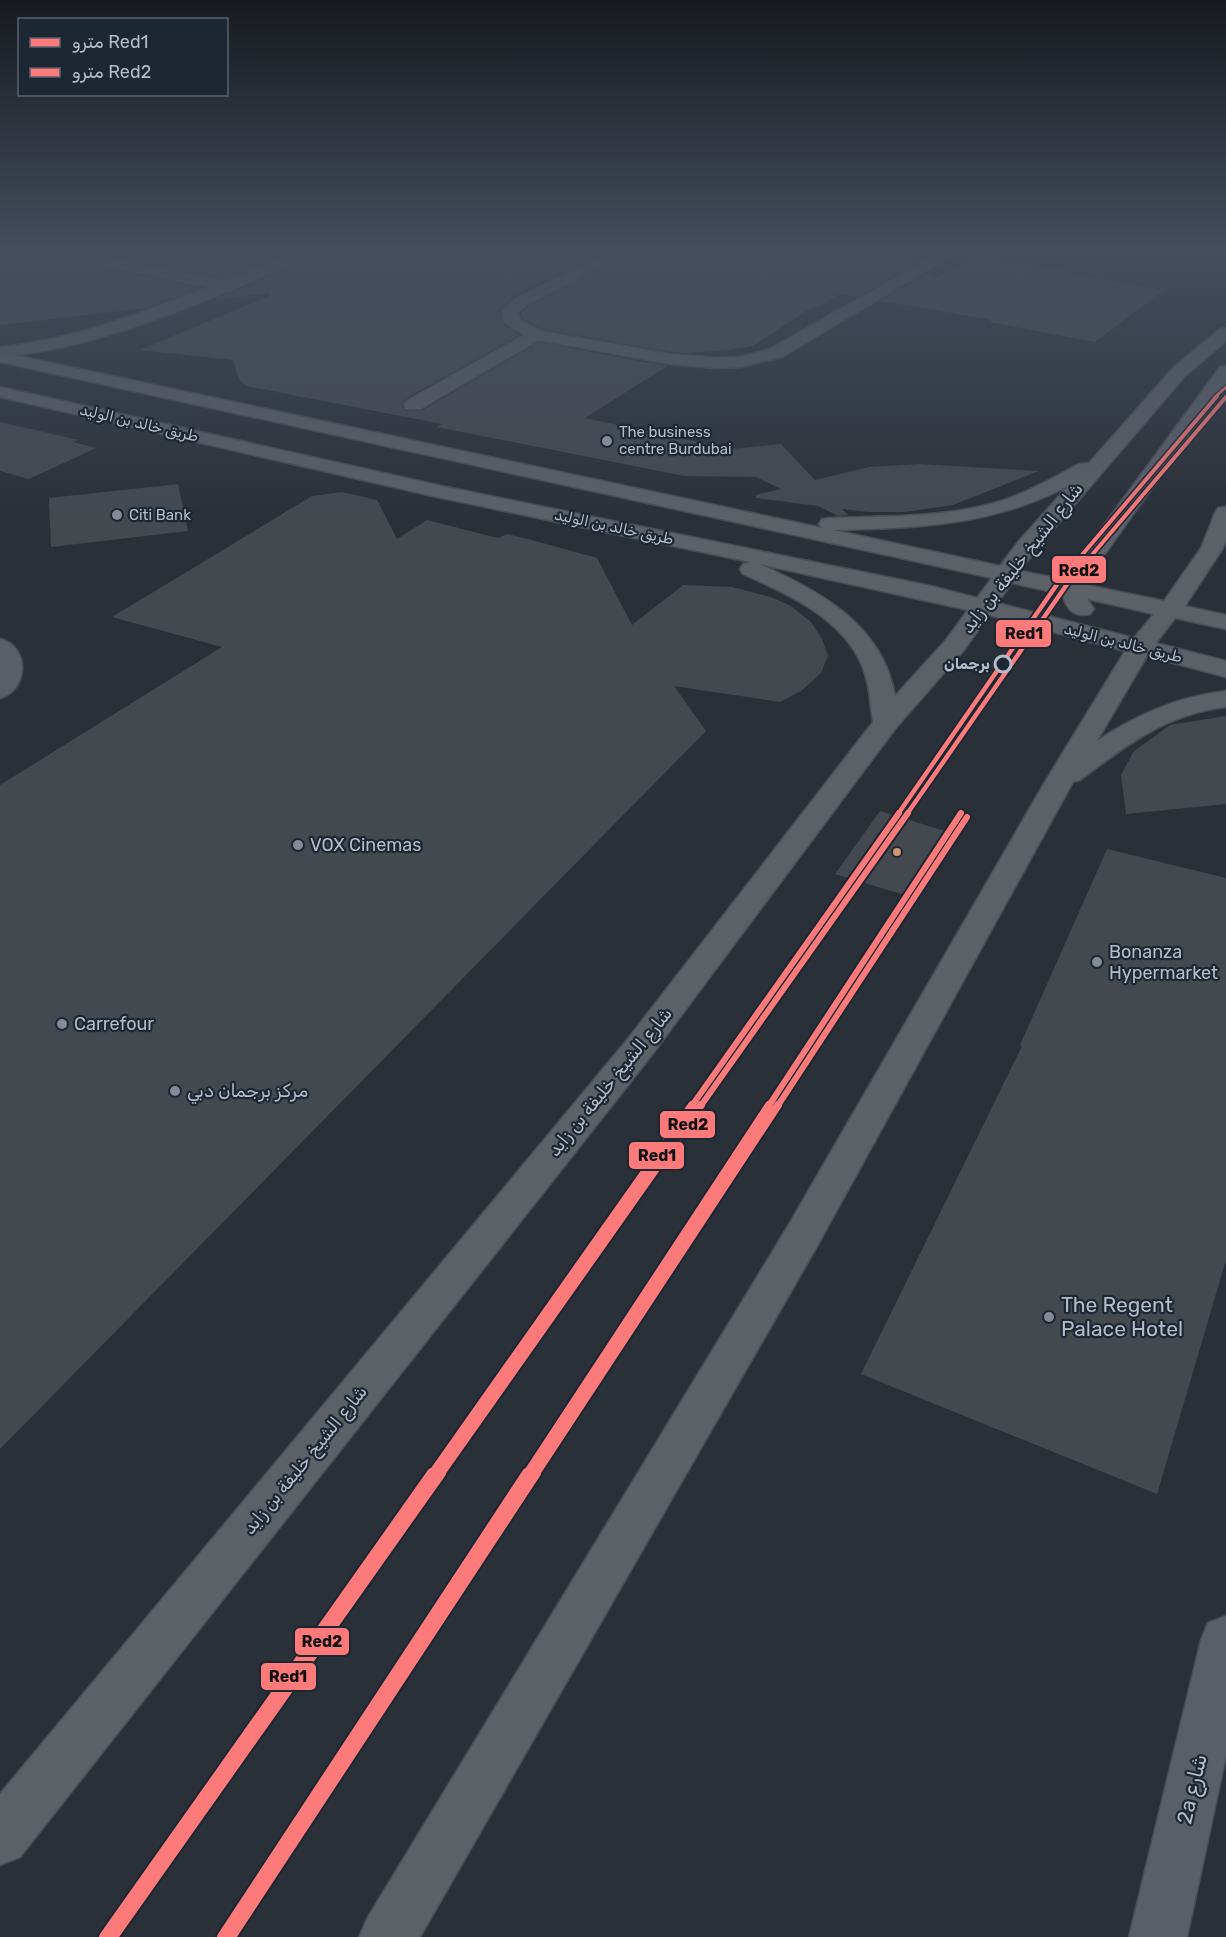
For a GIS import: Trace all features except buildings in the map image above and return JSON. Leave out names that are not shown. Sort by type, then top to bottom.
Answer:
[{"type":"main road","name":"شارع الشيخ خليفة بن زايد","points":[[0,1837],[639,1048],[886,723],[954,645],[1005,574],[1098,462],[1180,371],[1217,340]]},
{"type":"main road","name":"طريق خالد بن الوليد","points":[[0,357],[1226,622]]},
{"type":"main road","points":[[1140,647],[1110,633],[1090,618],[1077,603],[1073,590],[1084,568],[1226,370]]},
{"type":"main road","name":"طريق خالد بن الوليد","points":[[0,392],[347,471],[931,593],[1226,669]]},
{"type":"main road","points":[[779,525],[899,522],[960,516],[990,510],[1027,498],[1098,462]]},
{"type":"main road","points":[[388,1937],[796,1248],[1059,782],[1140,647],[1170,610],[1212,548],[1226,513]]},
{"type":"main road","points":[[694,544],[782,583],[813,601],[837,619],[857,638],[872,659],[881,686],[886,723]]},
{"type":"main road","points":[[1212,548],[1225,568]]},
{"type":"main road","points":[[1059,782],[1137,726],[1160,714],[1195,702],[1226,699]]},
{"type":"street","points":[[0,352],[46,347],[73,340]]},
{"type":"street","points":[[65,371],[66,361],[73,351],[89,340]]},
{"type":"street","points":[[413,405],[527,340]]},
{"type":"street","points":[[566,340],[704,363],[740,362],[776,353],[798,340]]},
{"type":"street","points":[[0,646],[11,661],[11,674],[0,690]]},
{"type":"street","name":"2a شارع","points":[[1158,1937],[1214,1749],[1226,1640]]},
{"type":"metro line","name":"Red1","points":[[104,1937],[965,720],[1060,580],[1210,402],[1226,387]]},
{"type":"metro line","name":"Red2","points":[[113,1937],[971,724],[1066,585],[1226,397]]},
{"type":"metro line","name":"Red1","points":[[222,1937],[961,813]]},
{"type":"metro line","name":"Red2","points":[[231,1937],[967,817]]},
{"type":"place","name":"The business centre Burdubai","points":[[607,441]]},
{"type":"place","name":"Citi Bank","points":[[117,515]]},
{"type":"place","name":"برجمان","points":[[1003,664]]},
{"type":"place","name":"VOX Cinemas","points":[[298,845]]},
{"type":"place","name":"Bonanza Hypermarket","points":[[1097,962]]},
{"type":"place","name":"Carrefour","points":[[62,1024]]},
{"type":"place","name":"مركز برجمان دبي","points":[[175,1091]]},
{"type":"place","name":"The Regent Palace Hotel","points":[[1049,1317]]}]
